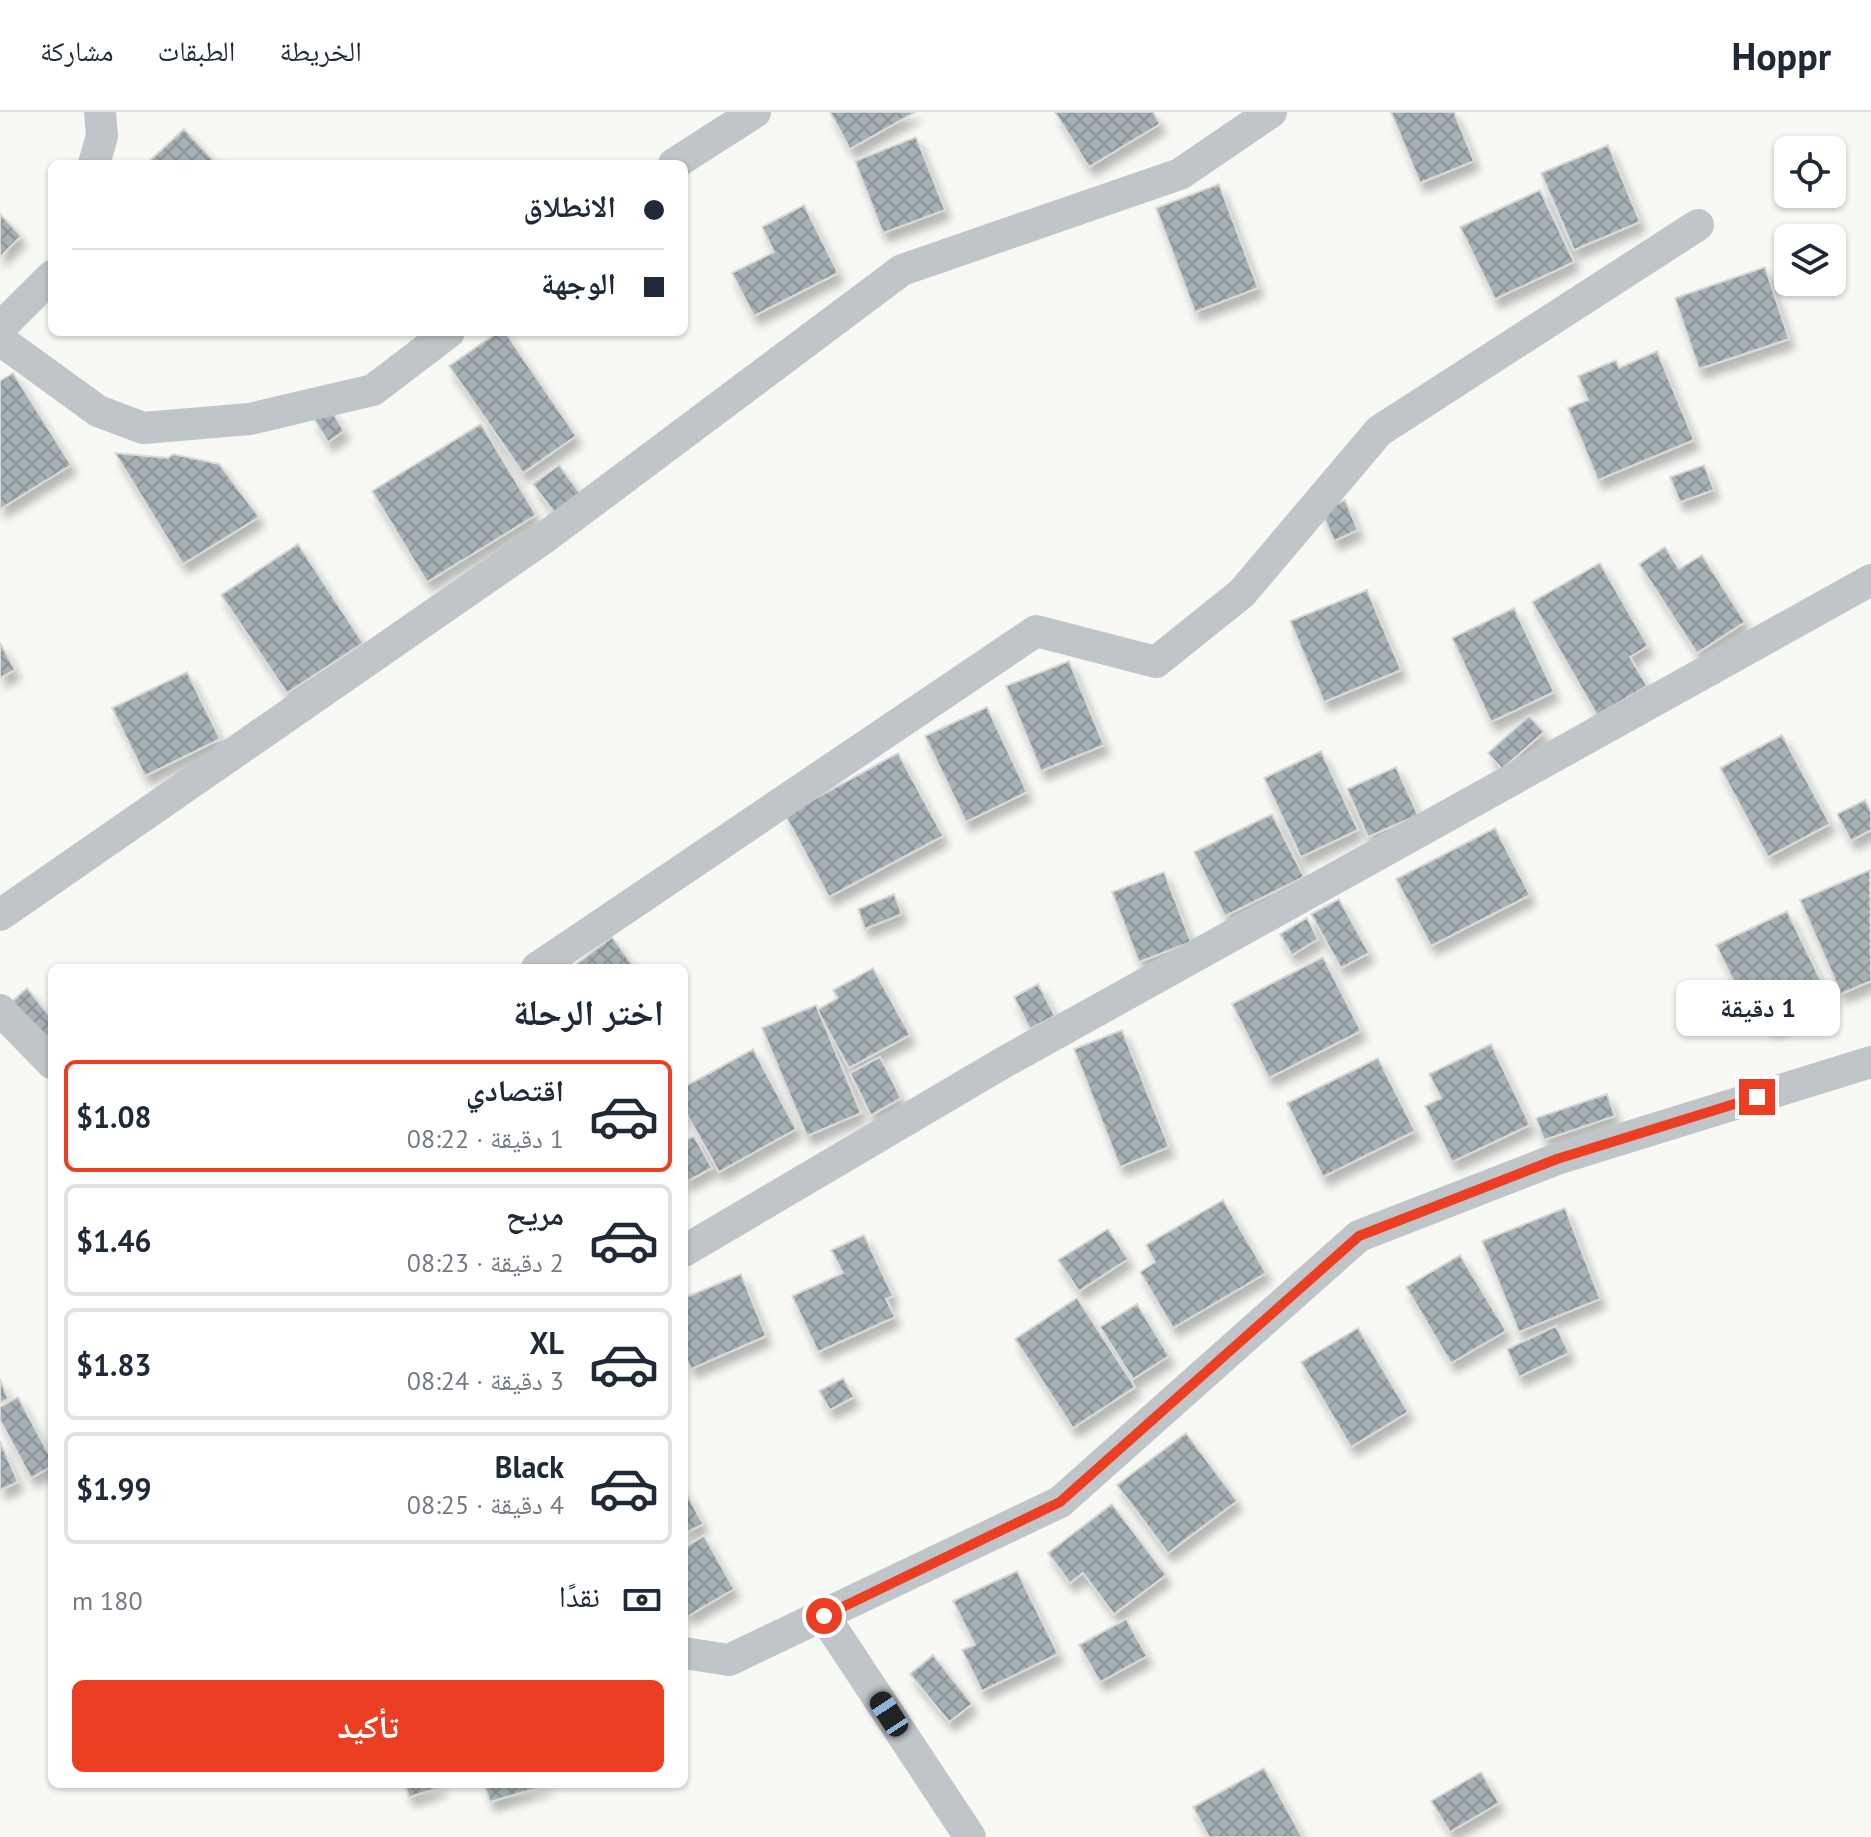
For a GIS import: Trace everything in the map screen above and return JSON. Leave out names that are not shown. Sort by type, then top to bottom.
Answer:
[{"type":"street","points":[[95,160],[102,136],[100,112]]},
{"type":"street","points":[[680,160],[755,112]]},
{"type":"street","points":[[0,915],[544,538],[902,270],[1180,174],[1271,112]]},
{"type":"street","points":[[543,964],[1036,631],[1156,662],[1242,593],[1379,431],[1698,225]]},
{"type":"street","points":[[0,328],[48,280]]},
{"type":"street","points":[[0,340],[98,411],[143,428],[250,419],[373,390],[444,336]]},
{"type":"street","points":[[688,1249],[1001,1064],[1871,580]]},
{"type":"street","points":[[0,1010],[48,1059]]},
{"type":"street","points":[[688,1654],[729,1660],[1060,1502],[1359,1236],[1557,1159],[1871,1062]]},
{"type":"street","points":[[824,1616],[970,1837]]},
{"type":"building","points":[[830,112],[915,112],[850,149]]},
{"type":"building","points":[[1055,112],[1153,112],[1160,124],[1089,167]]},
{"type":"building","points":[[1391,112],[1454,112],[1474,161],[1420,183]]},
{"type":"building","points":[[184,129],[213,160],[150,160]]},
{"type":"building","points":[[916,137],[945,210],[883,233],[855,161]]},
{"type":"building","points":[[1608,145],[1640,222],[1574,250],[1541,173]]},
{"type":"building","points":[[1219,184],[1258,288],[1195,312],[1156,208]]},
{"type":"building","points":[[1540,190],[1574,262],[1495,299],[1460,227]]},
{"type":"building","points":[[804,205],[838,273],[754,316],[732,273],[774,252],[762,227]]},
{"type":"building","points":[[0,214],[21,236],[0,257]]},
{"type":"building","points":[[1765,267],[1789,339],[1699,369],[1675,298]]},
{"type":"building","points":[[492,336],[508,336],[576,436],[523,473],[449,366]]},
{"type":"building","points":[[1657,351],[1694,440],[1598,480],[1568,408],[1588,400],[1578,376],[1616,360],[1619,368]]},
{"type":"building","points":[[13,373],[71,465],[0,509],[0,381]]},
{"type":"building","points":[[330,408],[344,431],[328,442],[314,419]]},
{"type":"building","points":[[481,424],[536,515],[427,582],[372,491]]},
{"type":"building","points":[[115,453],[168,458],[173,454],[219,464],[259,517],[183,564]]},
{"type":"building","points":[[559,465],[585,500],[559,519],[533,484]]},
{"type":"building","points":[[1704,465],[1714,490],[1680,502],[1670,477]]},
{"type":"building","points":[[1345,500],[1358,530],[1334,541],[1321,510]]},
{"type":"building","points":[[298,544],[363,643],[287,693],[221,595]]},
{"type":"building","points":[[1665,547],[1679,569],[1702,555],[1745,622],[1697,653],[1639,564]]},
{"type":"building","points":[[1600,563],[1648,646],[1630,657],[1647,686],[1597,715],[1532,602]]},
{"type":"building","points":[[1367,590],[1401,670],[1324,702],[1290,621]]},
{"type":"building","points":[[1514,608],[1554,692],[1491,722],[1452,638]]},
{"type":"building","points":[[0,643],[15,670],[0,678]]},
{"type":"building","points":[[1069,661],[1104,745],[1041,771],[1006,686]]},
{"type":"building","points":[[187,672],[220,739],[145,776],[112,708]]},
{"type":"building","points":[[987,707],[1027,792],[966,822],[925,736]]},
{"type":"building","points":[[1529,716],[1544,732],[1502,769],[1488,753]]},
{"type":"building","points":[[1782,735],[1830,824],[1768,857],[1720,768]]},
{"type":"building","points":[[1321,751],[1358,830],[1301,857],[1264,778]]},
{"type":"building","points":[[898,753],[943,836],[829,897],[785,815]]},
{"type":"building","points":[[1396,767],[1418,815],[1368,837],[1347,789]]},
{"type":"building","points":[[1865,800],[1871,812],[1871,830],[1851,841],[1837,814]]},
{"type":"building","points":[[1272,814],[1304,877],[1225,916],[1194,852]]},
{"type":"building","points":[[1495,828],[1530,895],[1431,946],[1396,879]]},
{"type":"building","points":[[1870,870],[1871,981],[1841,994],[1800,900]]},
{"type":"building","points":[[1164,872],[1191,942],[1139,962],[1112,892]]},
{"type":"building","points":[[894,894],[902,914],[865,929],[858,909]]},
{"type":"building","points":[[1339,899],[1369,953],[1341,968],[1311,914]]},
{"type":"building","points":[[1787,911],[1830,999],[1771,1028],[1757,999],[1745,1005],[1716,945]]},
{"type":"building","points":[[1307,918],[1318,939],[1292,955],[1280,934]]},
{"type":"building","points":[[612,937],[632,964],[576,964]]},
{"type":"building","points":[[1323,957],[1361,1031],[1269,1078],[1232,1004]]},
{"type":"building","points":[[873,968],[910,1035],[849,1068],[817,1010],[838,998],[833,990]]},
{"type":"building","points":[[1038,984],[1055,1016],[1030,1029],[1014,997]]},
{"type":"building","points":[[27,988],[48,1014],[48,1038],[40,1045],[7,1006]]},
{"type":"building","points":[[816,1005],[861,1113],[807,1136],[762,1028]]},
{"type":"building","points":[[1122,1030],[1169,1147],[1120,1167],[1074,1049]]},
{"type":"building","points":[[1491,1044],[1530,1125],[1452,1162],[1425,1106],[1441,1098],[1429,1074]]},
{"type":"building","points":[[753,1049],[796,1129],[719,1172],[688,1116],[688,1085]]},
{"type":"building","points":[[880,1057],[901,1098],[871,1115],[850,1073]]},
{"type":"building","points":[[1378,1058],[1415,1131],[1323,1177],[1287,1103]]},
{"type":"building","points":[[1607,1094],[1615,1116],[1544,1140],[1536,1118]]},
{"type":"building","points":[[694,1136],[712,1168],[688,1181],[688,1139]]},
{"type":"building","points":[[1223,1200],[1266,1273],[1173,1328],[1140,1272],[1155,1262],[1146,1245]]},
{"type":"building","points":[[1565,1208],[1600,1299],[1519,1332],[1482,1241]]},
{"type":"building","points":[[1108,1229],[1128,1259],[1079,1291],[1058,1260]]},
{"type":"building","points":[[864,1235],[893,1296],[886,1299],[895,1317],[818,1352],[792,1296],[843,1273],[831,1250]]},
{"type":"building","points":[[1460,1255],[1506,1331],[1451,1363],[1406,1287]]},
{"type":"building","points":[[741,1274],[766,1336],[691,1369],[688,1362],[688,1296]]},
{"type":"building","points":[[1077,1298],[1135,1387],[1073,1428],[1015,1339]]},
{"type":"building","points":[[1137,1304],[1169,1356],[1133,1379],[1100,1327]]},
{"type":"building","points":[[1556,1326],[1569,1353],[1519,1377],[1507,1349]]},
{"type":"building","points":[[1358,1328],[1408,1412],[1351,1447],[1301,1362]]},
{"type":"building","points":[[843,1378],[854,1397],[830,1410],[819,1391]]},
{"type":"building","points":[[0,1379],[8,1399],[0,1403]]},
{"type":"building","points":[[18,1397],[48,1453],[48,1468],[31,1478],[0,1420],[0,1407]]},
{"type":"building","points":[[1186,1433],[1237,1501],[1168,1553],[1117,1485]]},
{"type":"building","points":[[0,1441],[18,1482],[0,1490]]},
{"type":"building","points":[[688,1496],[703,1524],[688,1532]]},
{"type":"building","points":[[1112,1504],[1166,1575],[1114,1614],[1083,1573],[1070,1583],[1048,1553]]},
{"type":"building","points":[[704,1536],[734,1589],[688,1616],[688,1546]]},
{"type":"building","points":[[1017,1571],[1058,1654],[982,1691],[962,1650],[975,1645],[953,1601]]},
{"type":"building","points":[[1126,1619],[1147,1656],[1100,1682],[1079,1645]]},
{"type":"building","points":[[933,1655],[972,1704],[949,1722],[910,1674]]},
{"type":"building","points":[[1264,1768],[1302,1837],[1209,1837],[1193,1807]]},
{"type":"building","points":[[1481,1772],[1499,1803],[1450,1832],[1431,1801]]},
{"type":"building","points":[[406,1788],[438,1788],[409,1797]]},
{"type":"building","points":[[485,1788],[536,1788],[490,1802]]},
{"type":"route","points":[[824,1616],[1060,1502],[1359,1236],[1557,1159],[1757,1097]]}]
